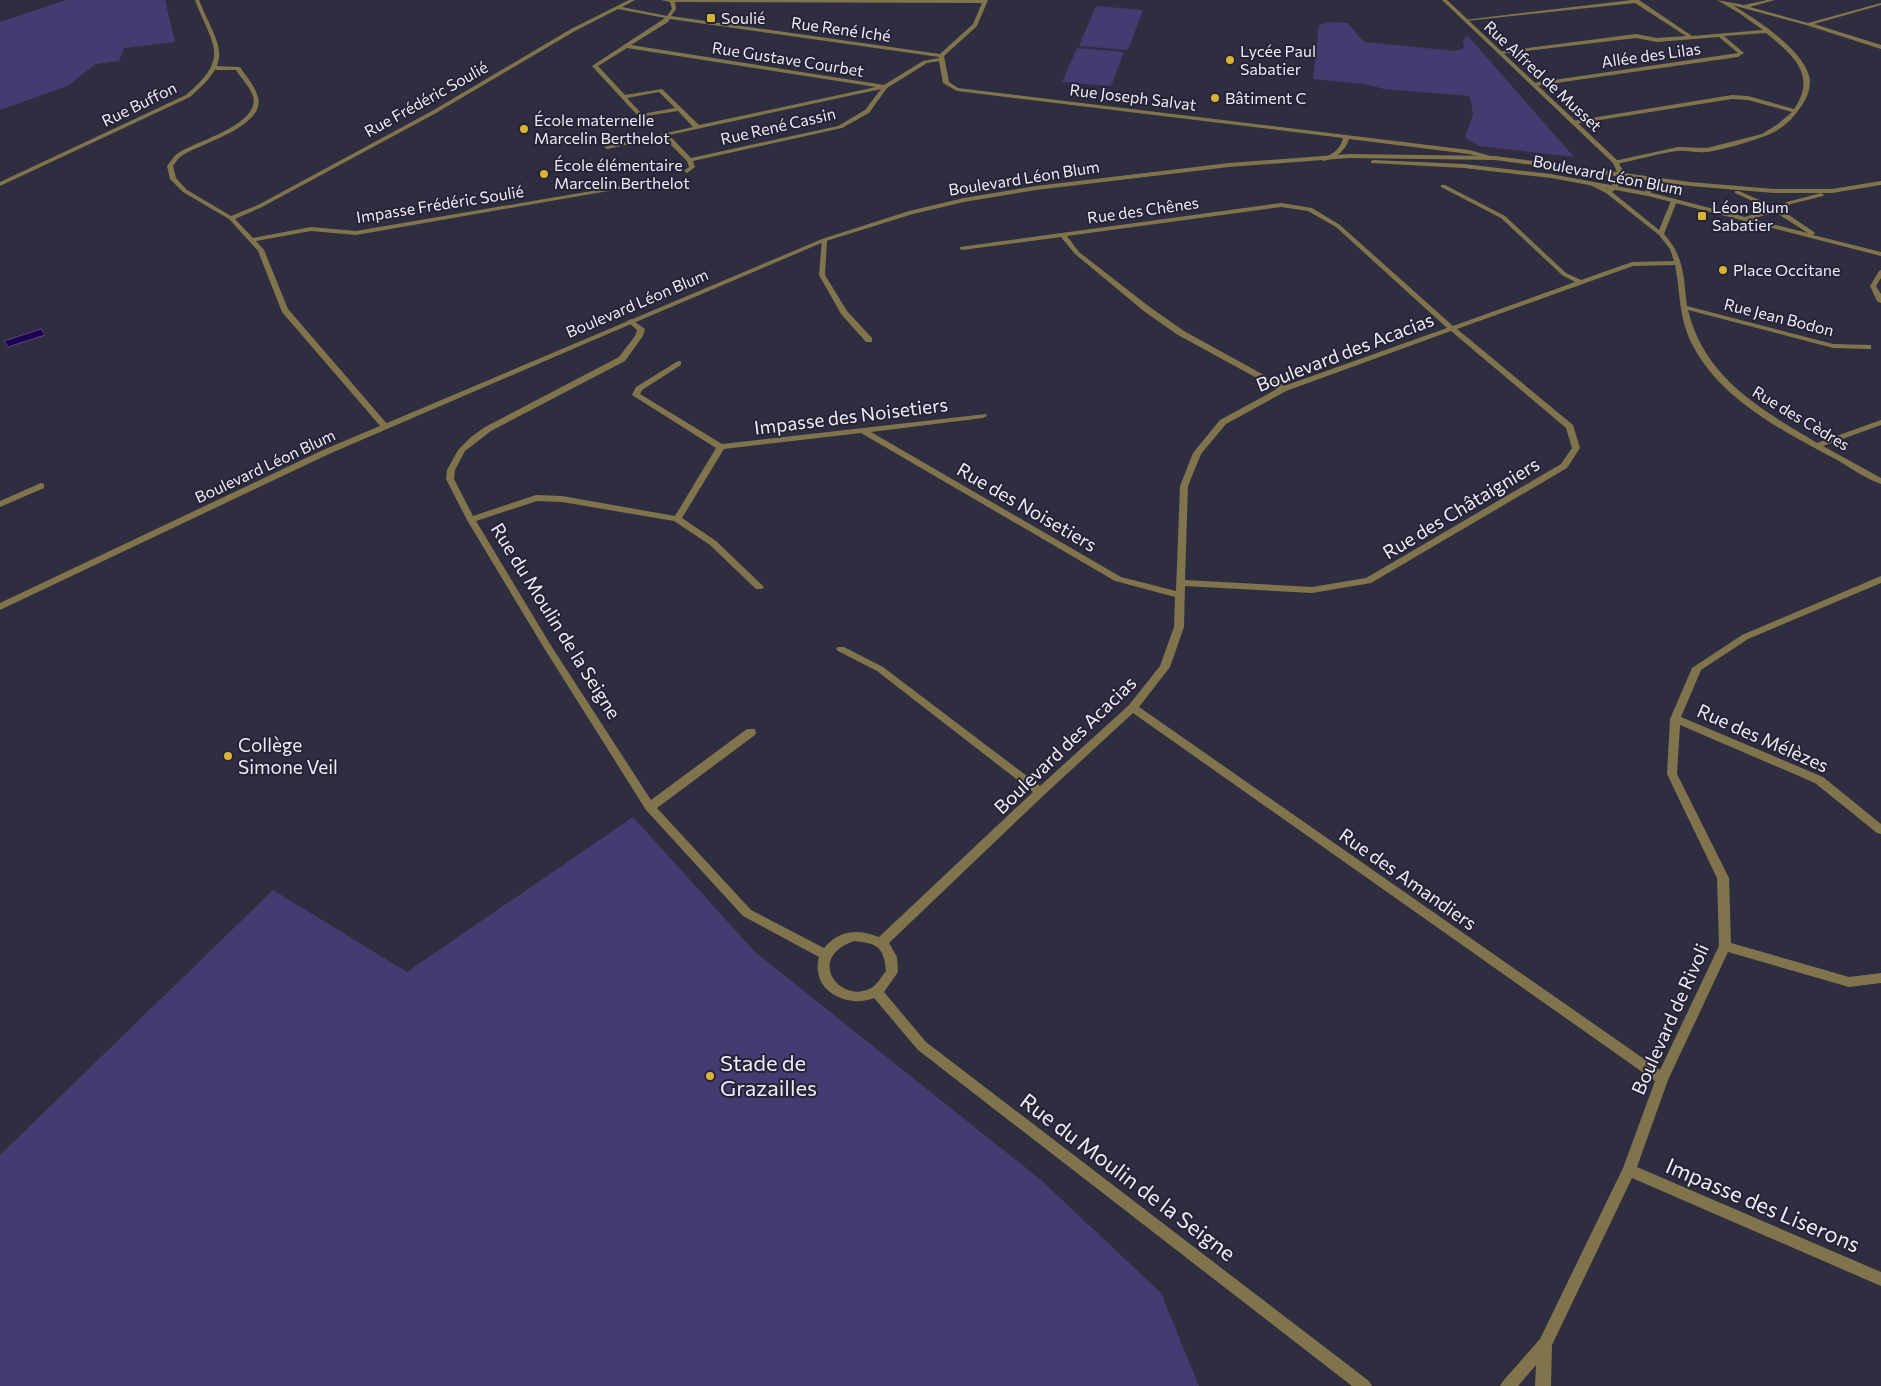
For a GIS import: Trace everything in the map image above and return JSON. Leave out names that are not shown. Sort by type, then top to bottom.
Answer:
[{"type":"street","points":[[197,0],[218,52],[216,68],[238,68],[256,98],[257,106],[254,115],[241,124],[179,155],[170,166],[173,179],[185,191],[231,218],[261,250],[285,310],[384,425]]},
{"type":"street","name":"Rue Frédéric Soulié","points":[[231,218],[260,206],[434,112],[574,30],[633,0]]},
{"type":"street","points":[[663,0],[986,1],[975,25],[942,57]]},
{"type":"street","name":"Rue Alfred de Musset","points":[[1444,0],[1616,162],[1621,174]]},
{"type":"street","points":[[1745,6],[1773,0]]},
{"type":"street","points":[[672,1],[674,9],[666,20],[595,66],[642,116],[678,109]]},
{"type":"street","points":[[1466,20],[1636,1],[1691,37]]},
{"type":"street","points":[[1722,1],[1808,24],[1881,47]]},
{"type":"street","points":[[1616,162],[1678,149],[1707,150],[1764,135],[1773,131],[1796,111],[1805,97],[1807,76],[1791,51],[1768,31],[1722,1]]},
{"type":"street","points":[[1808,24],[1881,4]]},
{"type":"street","name":"Rue René Iché","points":[[619,8],[633,12],[942,57]]},
{"type":"street","points":[[1500,52],[1636,36],[1657,40],[1768,31]]},
{"type":"street","name":"Allée des Lilas","points":[[1534,84],[1738,56],[1741,53],[1720,35]]},
{"type":"street","name":"Rue Gustave Courbet","points":[[625,46],[885,87],[925,62],[942,57]]},
{"type":"street","name":"Rue Joseph Salvat","points":[[942,57],[946,83],[957,90],[1469,152],[1495,158]]},
{"type":"street","name":"Rue Buffon","points":[[0,184],[188,96],[216,68]]},
{"type":"street","points":[[607,147],[885,87]]},
{"type":"street","name":"Rue René Cassin","points":[[690,160],[840,127],[872,108],[885,87]]},
{"type":"street","points":[[623,97],[660,90],[698,128]]},
{"type":"street","points":[[1575,122],[1732,96],[1748,98],[1796,111]]},
{"type":"street","points":[[665,135],[690,160],[692,167],[687,172]]},
{"type":"street","points":[[1324,159],[1340,152],[1345,146],[1346,137]]},
{"type":"street","name":"Boulevard Léon Blum","points":[[0,607],[384,425],[824,240],[911,212],[999,193],[1229,165],[1350,156],[1394,155],[1495,158],[1727,188]]},
{"type":"street","name":"Boulevard Léon Blum","points":[[1324,159],[1464,166],[1589,183]]},
{"type":"street","points":[[1611,190],[1621,174]]},
{"type":"street","points":[[1648,194],[1650,178]]},
{"type":"street","name":"Rue des Cèdres","points":[[1589,183],[1611,190],[1661,234],[1674,250],[1681,276],[1684,307],[1697,348],[1713,372],[1742,400],[1881,481]]},
{"type":"street","points":[[1743,220],[1764,214],[1790,202],[1832,191],[1881,184]]},
{"type":"street","name":"Impasse Frédéric Soulié","points":[[252,240],[311,229],[356,233],[631,185]]},
{"type":"street","points":[[1443,186],[1503,217],[1564,274],[1582,283]]},
{"type":"street","points":[[1727,188],[1774,191],[1832,191]]},
{"type":"street","points":[[1727,188],[1774,209],[1817,236]]},
{"type":"street","name":"Boulevard Léon Blum","points":[[1611,190],[1648,194],[1881,254]]},
{"type":"street","points":[[1661,234],[1674,201]]},
{"type":"street","name":"Rue des Chênes","points":[[1063,235],[1281,205],[1310,209],[1338,226],[1452,329]]},
{"type":"street","points":[[962,248],[1063,235]]},
{"type":"street","name":"Rue des Chênes","points":[[1063,235],[1077,253],[1156,316],[1181,333],[1283,389]]},
{"type":"street","points":[[824,240],[822,275],[844,312],[869,340]]},
{"type":"street","name":"Boulevard des Acacias","points":[[881,943],[1040,792],[1134,708],[1166,667],[1179,626],[1184,486],[1197,453],[1223,422],[1283,389],[1632,264],[1677,263]]},
{"type":"street","points":[[1881,272],[1873,286],[1881,301]]},
{"type":"street","name":"Rue Jean Bodon","points":[[1684,307],[1833,346],[1868,347]]},
{"type":"street","name":"Rue du Moulin de la Seigne","points":[[631,321],[641,329],[639,336],[622,359],[488,429],[462,450],[452,470],[450,479],[471,520],[547,646],[650,807],[747,913],[826,954]]},
{"type":"street","name":"Rue des Châtaigniers","points":[[1180,583],[1312,590],[1368,582],[1564,466],[1576,448],[1570,427],[1452,329]]},
{"type":"street","points":[[677,519],[721,447],[636,396],[639,389],[678,364]]},
{"type":"street","name":"Impasse des Noisetiers","points":[[721,447],[984,416]]},
{"type":"street","points":[[1818,445],[1881,422]]},
{"type":"street","name":"Rue des Noisetiers","points":[[864,431],[1118,579],[1181,595]]},
{"type":"street","points":[[0,504],[41,486]]},
{"type":"street","points":[[471,520],[536,498],[562,499],[677,519],[713,543],[758,587]]},
{"type":"street","name":"Boulevard de Rivoli","points":[[1508,1386],[1544,1344],[1629,1170],[1662,1080],[1725,946],[1723,878],[1672,774],[1675,719],[1697,668],[1745,637],[1881,579]]},
{"type":"street","points":[[841,649],[880,669],[1040,792]]},
{"type":"street","name":"Rue des Amandiers","points":[[1134,708],[1662,1080]]},
{"type":"street","name":"Rue des Mélèzes","points":[[1675,719],[1819,780],[1881,830]]},
{"type":"street","points":[[650,807],[751,732]]},
{"type":"street","points":[[852,936],[866,937],[881,943],[890,955],[892,972],[876,992],[868,996],[852,997],[832,989],[822,971],[826,954],[836,943],[852,936]]},
{"type":"street","points":[[1725,946],[1849,982],[1881,978]]},
{"type":"street","name":"Rue du Moulin de la Seigne","points":[[876,992],[922,1046],[1364,1386]]},
{"type":"street","name":"Impasse des Liserons","points":[[1629,1170],[1881,1279]]},
{"type":"street","name":"Boulevard de Rivoli","points":[[1543,1386],[1544,1344]]},
{"type":"shaded area","points":[[66,0],[165,0],[175,42],[124,48],[119,61],[96,64],[67,86],[0,110],[0,22]]},
{"type":"shaded area","points":[[1096,6],[1143,10],[1128,50],[1079,46]]},
{"type":"shaded area","points":[[1328,22],[1348,23],[1364,42],[1456,51],[1464,48],[1463,40],[1468,36],[1574,157],[1479,146],[1465,138],[1473,114],[1470,96],[1384,89],[1364,84],[1313,79],[1319,25]]},
{"type":"shaded area","points":[[1077,48],[1124,52],[1111,86],[1062,82]]},
{"type":"shaded area","points":[[41,329],[45,335],[8,347],[4,341]]},
{"type":"shaded area","points":[[633,817],[755,952],[1041,1180],[1161,1293],[1199,1386],[0,1386],[0,1155],[273,890],[407,972]]},
{"type":"place","name":"Soulié","points":[[711,18]]},
{"type":"place","name":"Lycée Paul Sabatier","points":[[1230,60]]},
{"type":"place","name":"Bâtiment C","points":[[1215,98]]},
{"type":"place","name":"École maternelle Marcelin Berthelot","points":[[524,129]]},
{"type":"place","name":"École élémentaire Marcelin Berthelot","points":[[544,174]]},
{"type":"place","name":"Léon Blum Sabatier","points":[[1702,216]]},
{"type":"place","name":"Place Occitane","points":[[1723,270]]},
{"type":"place","name":"Collège Simone Veil","points":[[228,756]]},
{"type":"place","name":"Stade de Grazailles","points":[[710,1076]]}]
